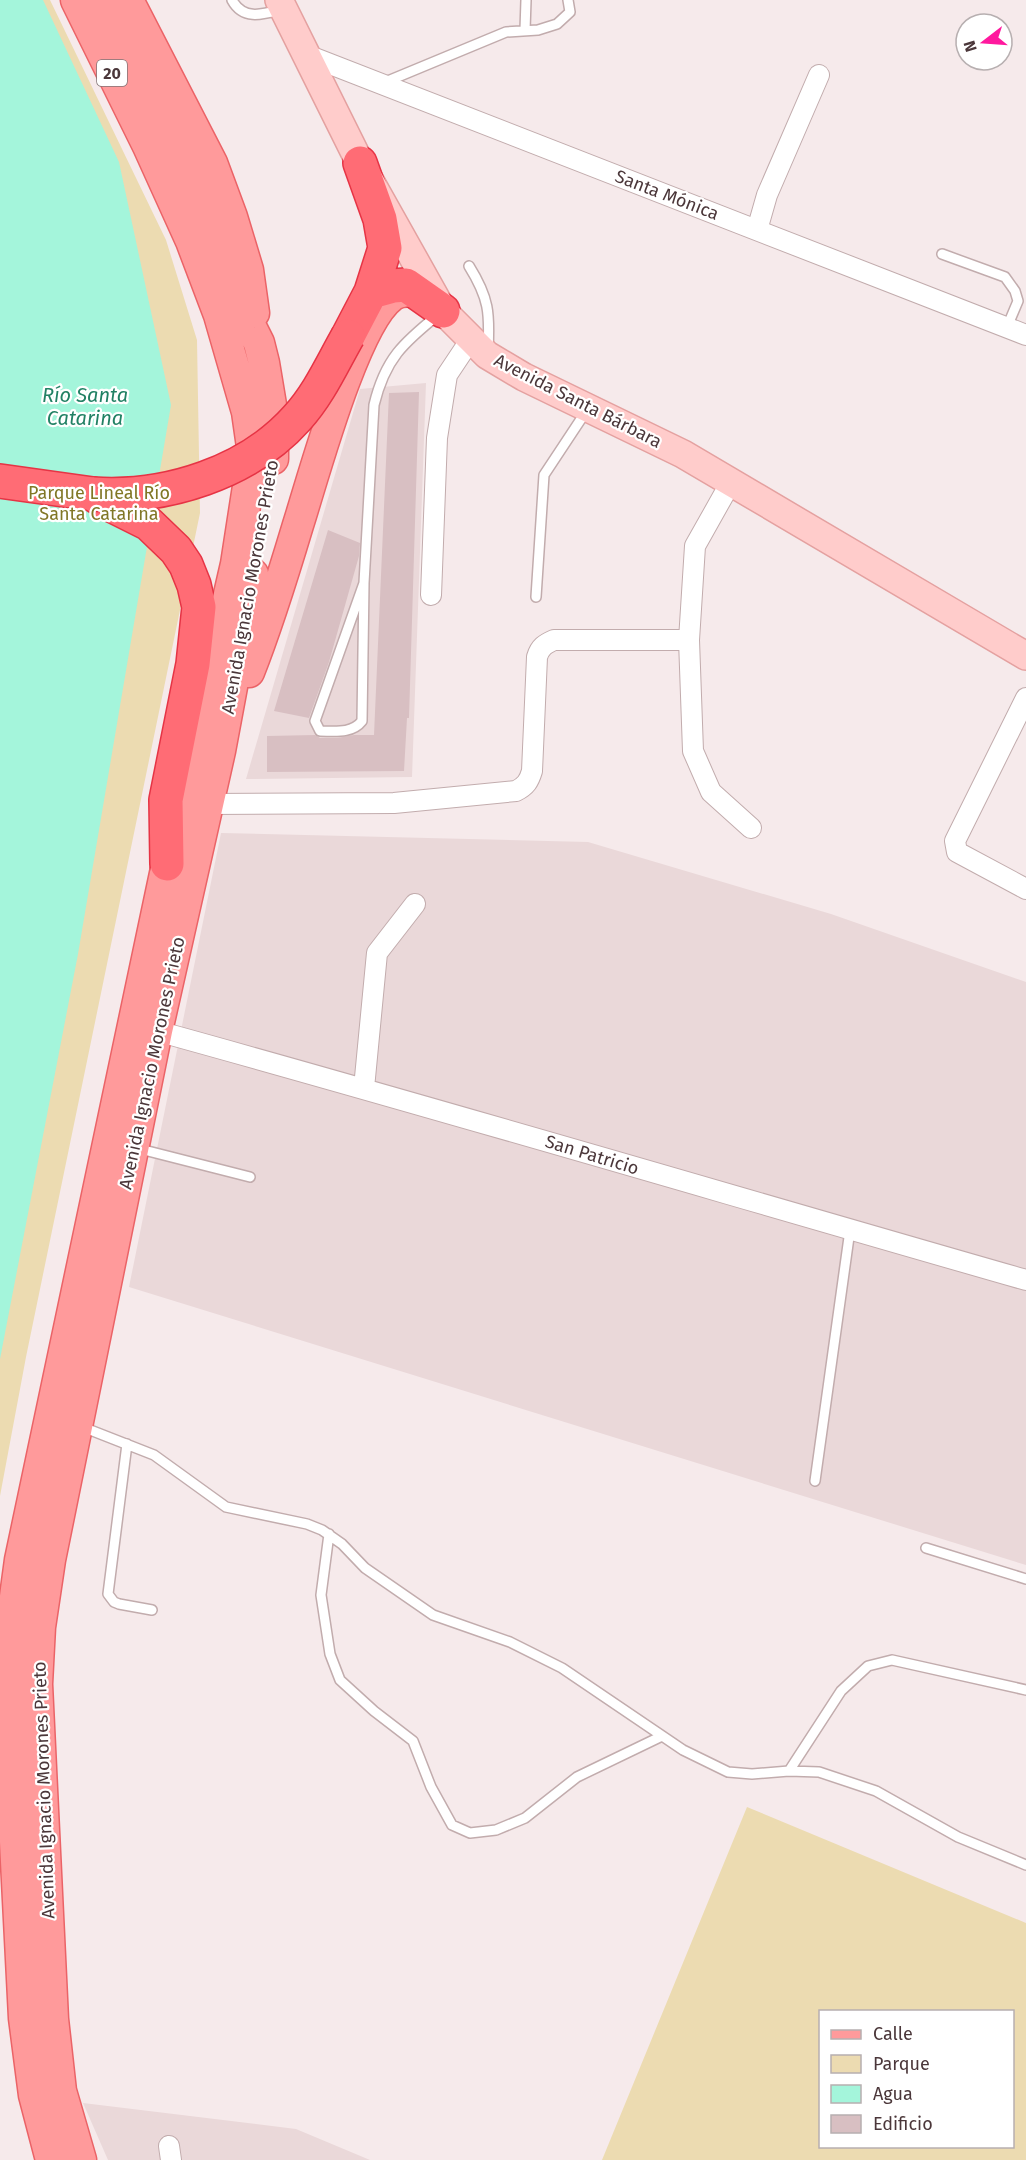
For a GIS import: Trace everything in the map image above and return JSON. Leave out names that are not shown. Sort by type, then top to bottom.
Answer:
[{"type":"highway","points":[[0,481],[93,494],[141,492],[202,479],[228,469],[259,452],[297,418],[313,397],[371,292],[385,248],[380,219],[360,163]]},
{"type":"highway","points":[[371,292],[402,285],[431,302]]},
{"type":"highway","points":[[93,494],[149,524],[176,550],[186,565],[199,608],[193,664],[166,800],[167,864]]},
{"type":"main road","points":[[59,0],[159,211],[190,241]]},
{"type":"main road","name":"20","points":[[76,0],[159,142]]},
{"type":"main road","name":"Avenida Ignacio Morones Prieto","points":[[81,2160],[61,2091],[53,2019],[37,1684],[40,1628],[50,1560],[157,1031],[220,751],[274,456],[273,417],[259,343],[159,142],[101,0]]},
{"type":"main road","points":[[128,0],[212,163],[248,270],[259,343]]},
{"type":"main road","name":"Avenida Ignacio Morones Prieto","points":[[51,2160],[34,2095],[24,2018],[7,1685],[12,1619],[20,1560],[167,864],[236,564],[253,454],[247,412],[219,315],[190,241],[159,142]]},
{"type":"main road","points":[[220,751],[266,628],[347,376],[373,319],[385,303],[397,293],[408,291],[431,302]]},
{"type":"street","name":"Avenida Santa Bárbara","points":[[281,5],[431,302],[479,347],[505,367],[683,454],[1026,656]]},
{"type":"street","name":"Santa Mónica","points":[[307,56],[1026,335]]},
{"type":"street","points":[[757,230],[767,195],[819,75]]},
{"type":"street","points":[[431,595],[437,438],[447,375],[479,347]]},
{"type":"street","points":[[731,482],[695,546],[689,640],[693,751],[711,792],[752,828]]},
{"type":"street","points":[[207,804],[394,802],[516,791],[524,787],[532,771],[537,657],[543,646],[554,640],[689,640]]},
{"type":"street","points":[[1026,698],[955,841],[957,852],[1026,889]]},
{"type":"street","points":[[364,1088],[377,953],[415,904]]},
{"type":"street","name":"San Patricio","points":[[157,1031],[364,1088],[1026,1280]]},
{"type":"lane","points":[[232,0],[244,14],[258,16],[281,5]]},
{"type":"lane","points":[[525,30],[526,0]]},
{"type":"lane","points":[[381,84],[506,32],[538,30],[557,24],[570,12],[568,0]]},
{"type":"lane","points":[[942,254],[1005,277],[1015,291],[1018,301],[1007,327]]},
{"type":"lane","points":[[469,266],[485,294],[490,319],[479,347]]},
{"type":"lane","points":[[364,583],[315,721],[320,730],[347,731],[362,721],[364,583],[374,405],[381,380],[395,356],[412,336],[431,302]]},
{"type":"lane","points":[[536,597],[544,475],[588,408]]},
{"type":"lane","points":[[134,1147],[250,1177]]},
{"type":"lane","points":[[815,1481],[850,1230]]},
{"type":"lane","points":[[78,1425],[154,1455],[226,1507],[307,1524],[329,1534],[365,1568],[433,1615],[510,1642],[562,1668],[683,1750],[728,1772],[752,1774],[789,1771],[819,1772],[876,1791],[958,1838],[1026,1865]]},
{"type":"lane","points":[[127,1444],[108,1594],[114,1602],[119,1604],[152,1610]]},
{"type":"lane","points":[[329,1534],[321,1595],[330,1654],[340,1680],[374,1711],[413,1741],[431,1787],[452,1825],[470,1833],[496,1830],[525,1818],[577,1777],[662,1736]]},
{"type":"lane","points":[[926,1548],[1026,1579]]},
{"type":"lane","points":[[789,1771],[841,1690],[868,1666],[892,1660],[1026,1690]]},
{"type":"shaded area","points":[[426,383],[412,777],[246,779],[360,389]]},
{"type":"shaded area","points":[[221,833],[588,842],[831,914],[1026,982],[1026,1565],[129,1287]]},
{"type":"shaded area","points":[[83,2103],[296,2129],[370,2160],[108,2160]]},
{"type":"green space","name":"Río Santa Catarina","points":[[0,0],[50,0],[166,240],[197,340],[200,513],[26,1357],[0,1496]]},
{"type":"green space","points":[[747,1807],[1026,1923],[1026,2160],[602,2160]]},
{"type":"water","name":"Río Santa Catarina","points":[[0,0],[43,0],[119,162],[171,405],[78,954],[0,1359]]},
{"type":"building","points":[[419,392],[409,718],[407,718],[404,771],[267,772],[267,736],[315,735],[320,738],[337,738],[374,735],[389,393]]},
{"type":"building","points":[[328,530],[360,543],[359,556],[329,662],[309,718],[274,711]]},
{"type":"park label","name":"Parque Lineal Río Santa Catarina","points":[[99,503]]}]
